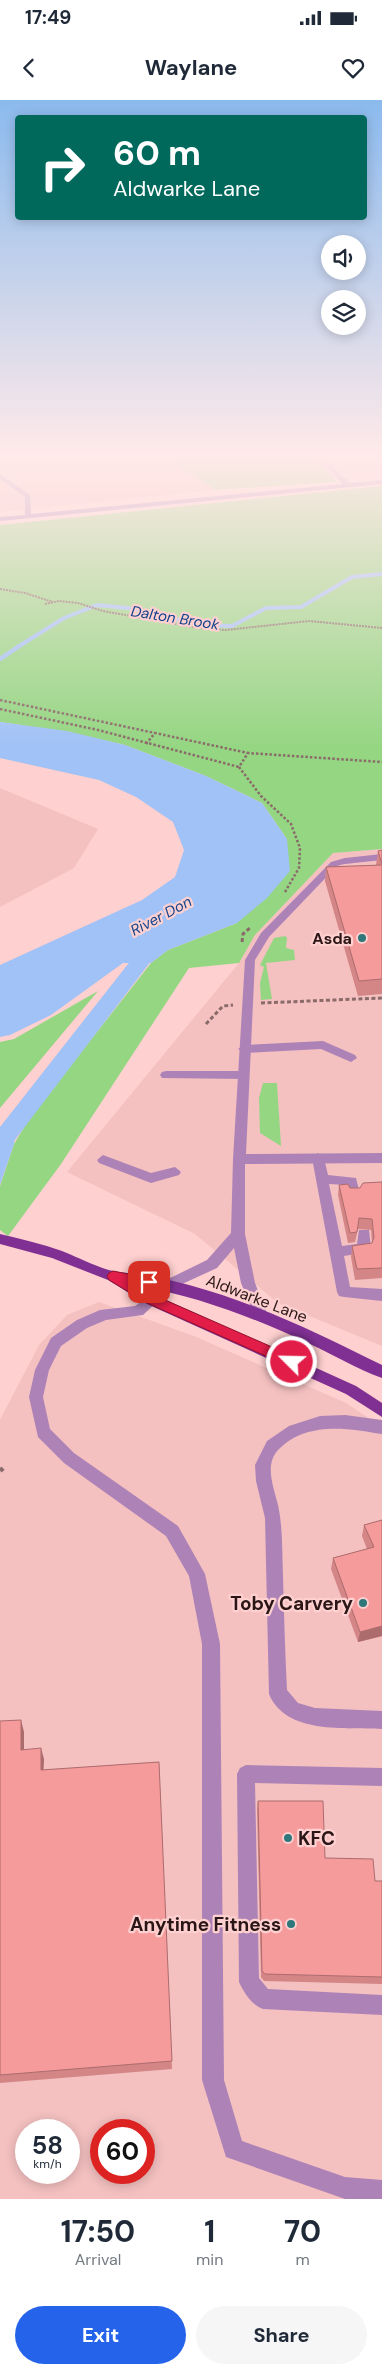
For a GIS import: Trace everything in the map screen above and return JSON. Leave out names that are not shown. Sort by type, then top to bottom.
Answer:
[{"type":"main road","name":"Aldwarke Lane","points":[[0,1239],[55,1254],[113,1276],[195,1293],[261,1316],[326,1343],[382,1372]]},
{"type":"main road","name":"Aldwarke Lane","points":[[113,1276],[152,1300],[308,1368],[351,1390],[382,1411]]},
{"type":"street","points":[[261,1316],[248,1283],[238,1234],[239,1159],[250,960],[265,934],[334,864],[382,857]]},
{"type":"street","points":[[244,1049],[323,1045],[352,1058]]},
{"type":"street","points":[[166,1076],[243,1075]]},
{"type":"street","points":[[318,1158],[344,1292],[382,1294]]},
{"type":"street","points":[[239,1159],[382,1158]]},
{"type":"street","points":[[104,1160],[151,1178],[175,1172]]},
{"type":"street","points":[[322,1179],[352,1181],[354,1194]]},
{"type":"street","points":[[167,1286],[212,1264],[238,1234]]},
{"type":"street","points":[[336,1252],[364,1248],[364,1234]]},
{"type":"street","points":[[152,1300],[138,1311],[105,1314],[97,1317],[82,1324],[56,1342],[42,1370],[36,1397],[43,1432],[63,1452],[172,1531],[197,1574],[211,1644],[213,2080],[234,2149],[345,2188],[382,2191]]},
{"type":"street","points":[[382,1428],[345,1421],[320,1422],[294,1431],[272,1446],[263,1465],[264,1481],[273,1518],[278,1694],[293,1710],[315,1717],[382,1720]]},
{"type":"street","points":[[382,1777],[246,1774],[249,1982],[263,1999],[382,2005]]},
{"type":"path","points":[[0,589],[24,593],[52,602]]},
{"type":"path","points":[[45,604],[52,602],[78,602],[94,609],[198,628],[226,630],[309,620],[382,628]]},
{"type":"path","points":[[0,700],[248,752],[382,762]]},
{"type":"path","points":[[0,709],[98,730],[239,767],[260,796],[291,824],[300,848],[299,868],[282,897]]},
{"type":"path","points":[[146,744],[155,733]]},
{"type":"path","points":[[239,767],[248,752]]},
{"type":"path","points":[[250,960],[240,957],[243,934],[256,922]]},
{"type":"path","points":[[206,1024],[223,1006],[382,998]]},
{"type":"path","points":[[0,1468],[4,1472]]},
{"type":"shaded area","points":[[0,788],[98,829],[74,868],[0,907]]},
{"type":"shaded area","points":[[382,849],[382,1346],[278,1303],[195,1234],[67,1172],[239,963],[255,935],[333,853]]},
{"type":"shaded area","points":[[99,1302],[194,1336],[346,1403],[382,1427],[382,2199],[0,2199],[0,1420],[39,1345],[67,1315]]},
{"type":"green space","points":[[0,551],[382,551],[382,849],[333,853],[255,935],[239,963],[189,968],[61,1164],[8,1236],[0,1230],[0,1186],[14,1144],[29,1119],[151,963],[168,950],[237,923],[287,839],[262,803],[206,776],[125,745],[69,732],[0,722]]},
{"type":"green space","points":[[285,936],[287,938],[286,948],[294,950],[295,960],[266,963],[272,999],[261,1000],[260,983],[264,967],[260,965],[274,938]]},
{"type":"green space","points":[[98,991],[0,1108],[0,1042],[14,1039]]},
{"type":"green space","points":[[263,1083],[277,1083],[281,1146],[260,1133],[259,1098]]},
{"type":"water","name":"River Don","points":[[0,722],[67,731],[125,745],[206,776],[262,803],[287,839],[290,871],[267,898],[237,923],[168,950],[151,963],[123,963],[51,1015],[10,1035],[0,1037],[0,965],[142,900],[175,877],[184,850],[173,822],[136,797],[99,780],[0,758]]},
{"type":"water","points":[[6,1125],[16,1128],[14,1144],[0,1185],[0,1129]]},
{"type":"building","points":[[382,850],[382,864],[378,851]]},
{"type":"building","name":"Asda","points":[[382,865],[382,979],[359,981],[326,867]]},
{"type":"building","points":[[382,1182],[382,1268],[357,1269],[352,1246],[372,1243],[374,1237],[372,1219],[359,1218],[357,1232],[350,1233],[339,1185],[348,1184],[350,1188],[360,1188],[363,1183]]},
{"type":"building","name":"Toby Carvery","points":[[382,1520],[382,1626],[360,1632],[333,1558],[374,1547],[364,1525]]},
{"type":"building","points":[[21,1720],[21,1750],[41,1748],[41,1770],[159,1762],[172,2061],[0,2075],[0,1721]]},
{"type":"building","points":[[258,1801],[323,1801],[325,1858],[373,1859],[375,1881],[382,1881],[382,1977],[265,1974],[262,1971]]},
{"type":"waterway","name":"Dalton Brook","points":[[16,648],[64,618],[97,605],[128,608],[200,625],[232,626],[266,608],[301,607],[352,577],[382,574]]},
{"type":"waterway","name":"Dalton Brook","points":[[0,659],[18,647]]},
{"type":"waterway","points":[[0,1143],[157,940]]},
{"type":"place","name":"Asda","points":[[362,938]]},
{"type":"place","name":"Toby Carvery","points":[[363,1603]]},
{"type":"place","name":"KFC","points":[[288,1838]]},
{"type":"place","name":"Anytime Fitness","points":[[291,1924]]},
{"type":"route","points":[[149,1282],[113,1276],[152,1300],[292,1362]]}]
